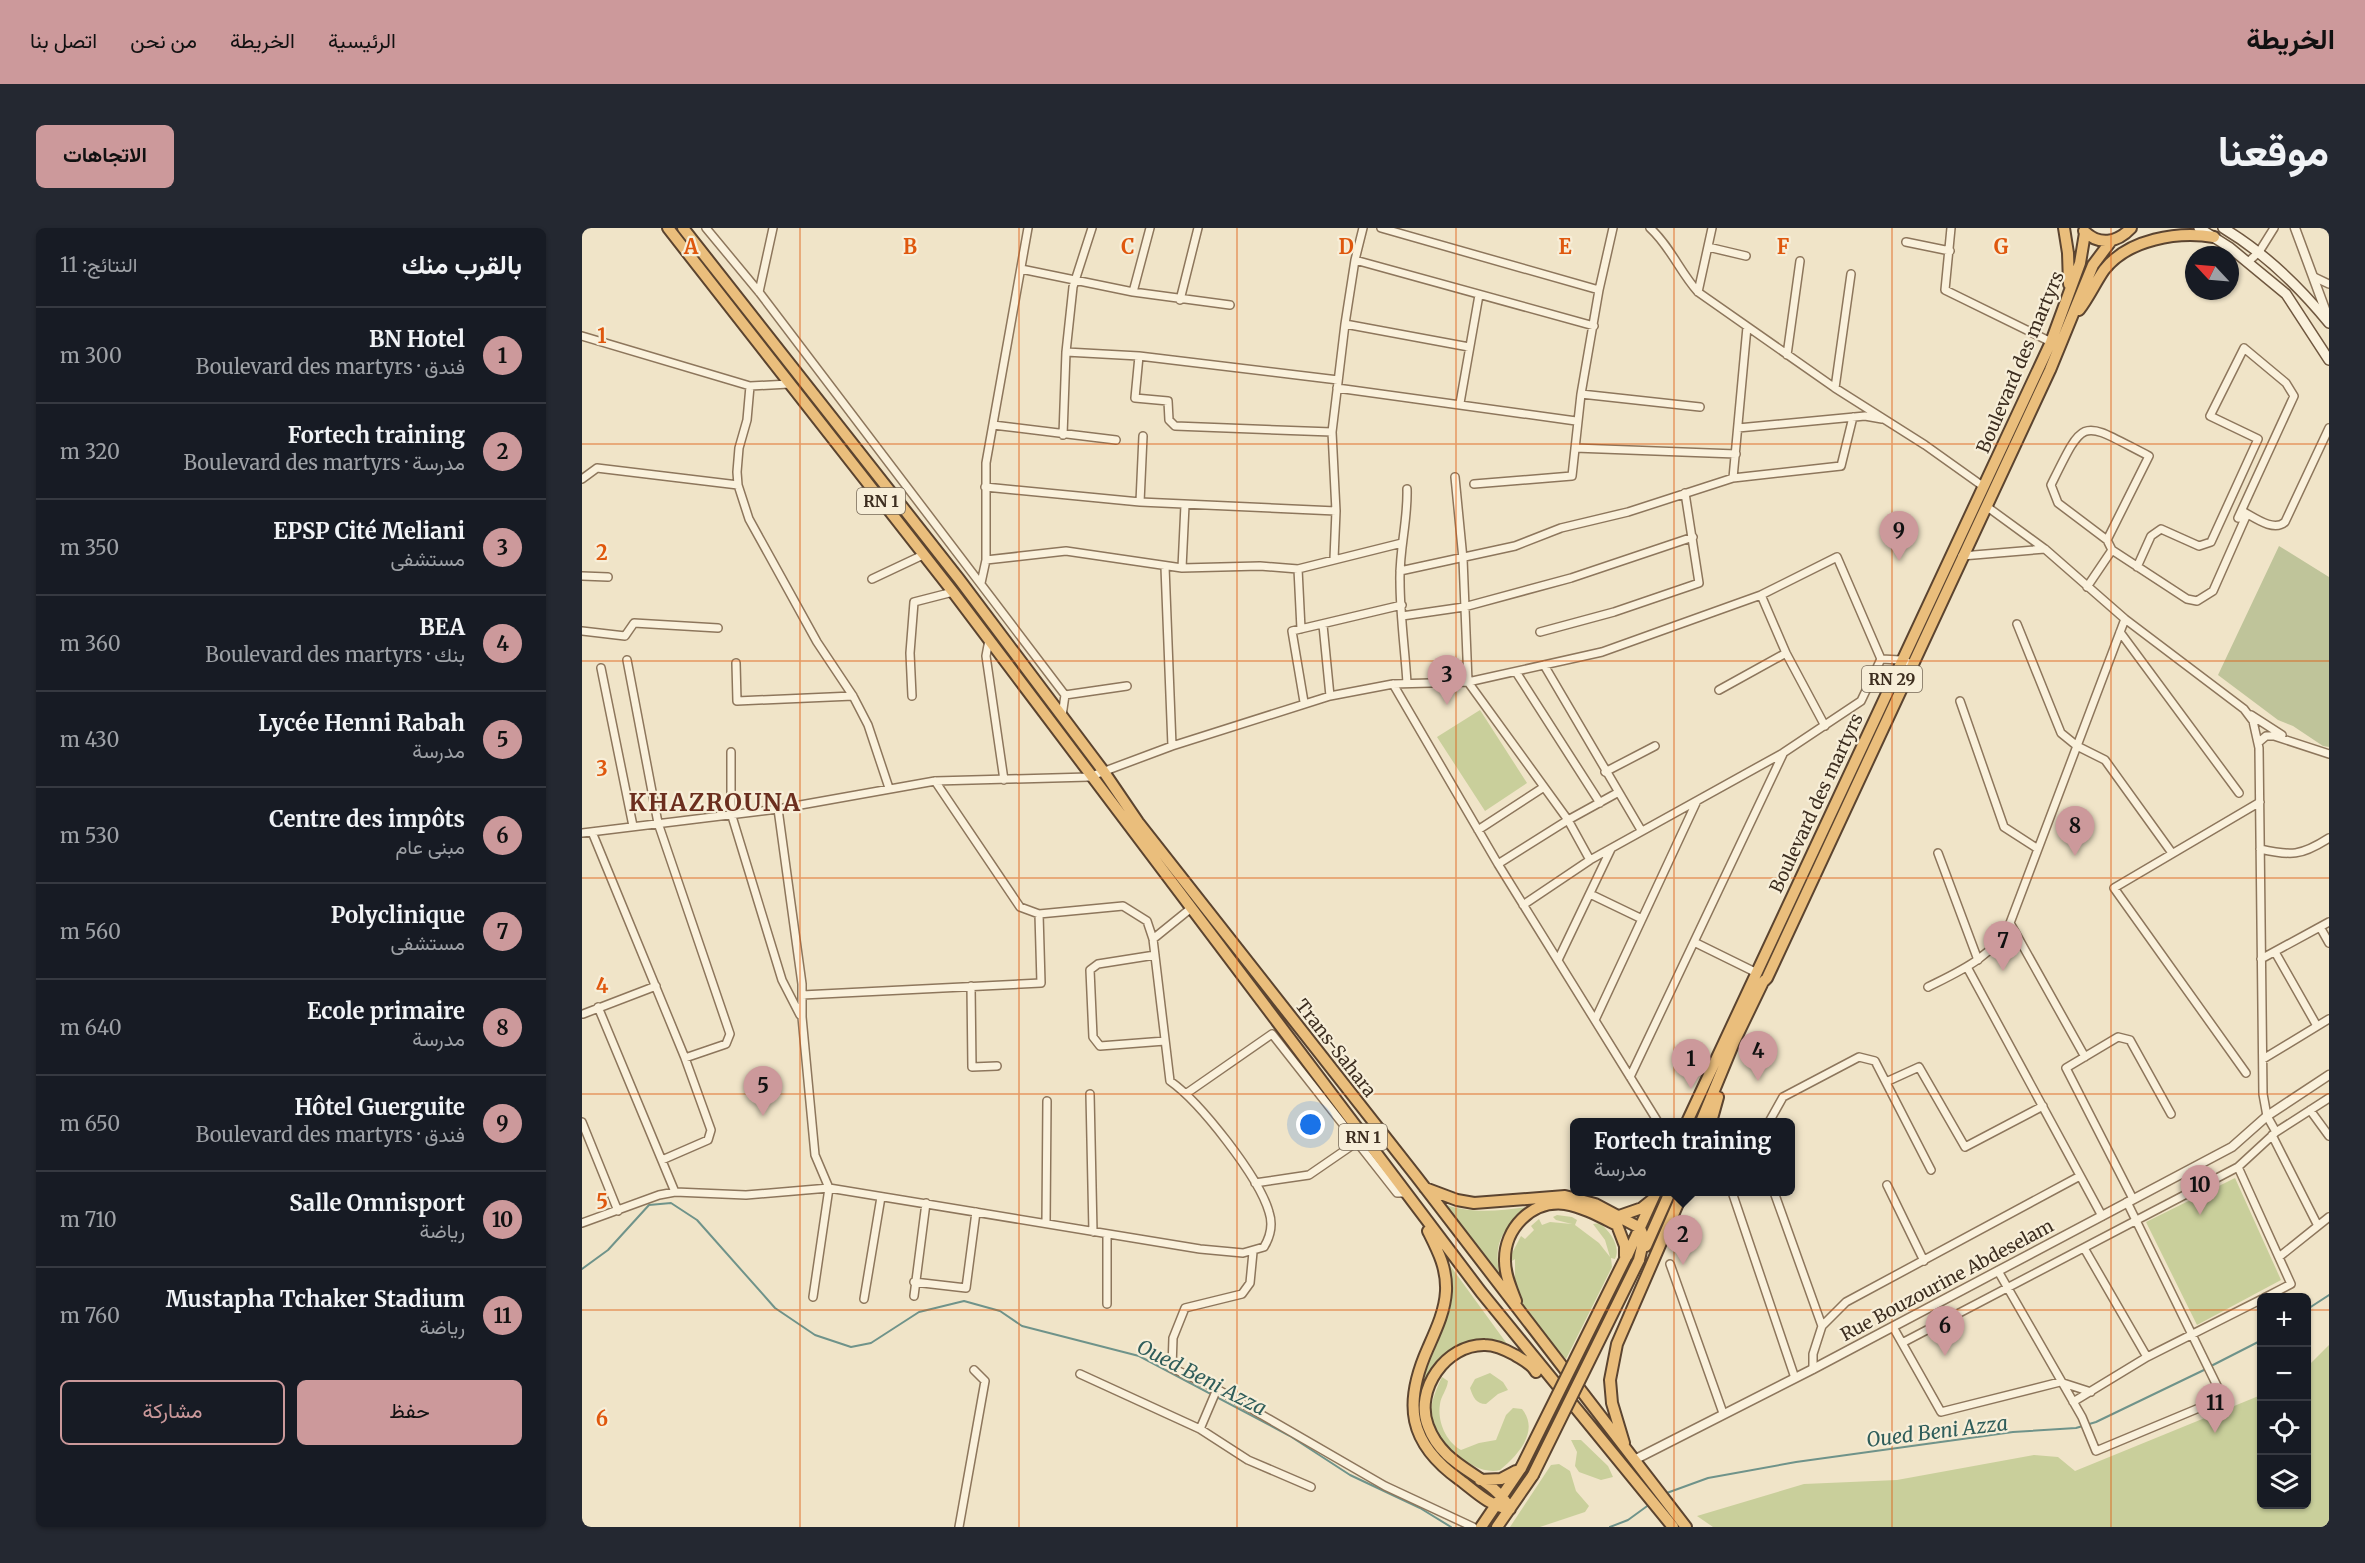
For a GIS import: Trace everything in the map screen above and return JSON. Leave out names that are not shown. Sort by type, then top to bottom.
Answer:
[{"type":"highway","name":"RN 1","points":[[668,228],[953,592],[1089,777],[1481,1292],[1556,1386],[1665,1508],[1686,1527]]},
{"type":"highway","name":"RN 1","points":[[683,228],[959,579],[1104,772]]},
{"type":"highway","points":[[2064,228],[2068,253],[2068,297]]},
{"type":"highway","points":[[2083,230],[2097,240],[2111,241],[2132,228]]},
{"type":"highway","name":"Boulevard des martyrs","points":[[1689,1118],[2051,342],[2083,254],[2083,230]]},
{"type":"highway","points":[[2071,319],[2103,271],[2120,256],[2169,235],[2186,233],[2214,237]]},
{"type":"highway","name":"Boulevard des martyrs","points":[[1703,1118],[1723,1075],[1734,1042],[1772,968],[2050,370],[2093,265],[2111,241]]},
{"type":"highway","name":"Trans-Sahara","points":[[1104,772],[1138,822],[1425,1188],[1630,1456],[1649,1488]]},
{"type":"highway","points":[[1712,1118],[1723,1075]]},
{"type":"highway","points":[[1425,1188],[1445,1197],[1474,1203],[1565,1196],[1595,1204],[1618,1221],[1625,1246],[1625,1259]]},
{"type":"highway","points":[[1407,1195],[1437,1247],[1444,1268],[1446,1285],[1442,1312],[1415,1380],[1412,1405],[1417,1430],[1427,1448],[1445,1470],[1495,1506],[1510,1509]]},
{"type":"highway","points":[[1618,1221],[1642,1208],[1654,1196]]},
{"type":"highway","points":[[1497,1527],[1533,1474],[1639,1260],[1643,1233],[1654,1196]]},
{"type":"highway","points":[[1479,1526],[1521,1468],[1625,1259],[1667,1196]]},
{"type":"highway","points":[[1630,1456],[1612,1403],[1612,1371],[1617,1344],[1637,1293],[1681,1196]]},
{"type":"highway","points":[[1522,1316],[1507,1277],[1505,1262],[1506,1243],[1515,1226],[1525,1216],[1548,1204],[1565,1204],[1618,1221],[1643,1233]]},
{"type":"highway","points":[[1510,1509],[1503,1494],[1451,1459],[1428,1426],[1425,1412],[1427,1392],[1437,1370],[1458,1352],[1485,1345],[1516,1356],[1556,1386]]},
{"type":"highway","points":[[1479,1480],[1501,1479],[1521,1468]]},
{"type":"highway","name":"RN 1","points":[[1665,1508],[1674,1527]]},
{"type":"main road","points":[[2199,228],[2248,262],[2291,300],[2329,360]]},
{"type":"main road","points":[[2224,229],[2259,252],[2290,278],[2329,321]]},
{"type":"street","points":[[706,228],[759,292],[1065,695],[1062,716]]},
{"type":"street","points":[[759,292],[773,228]]},
{"type":"street","points":[[981,583],[986,560],[986,463],[1028,228]]},
{"type":"street","points":[[1063,435],[1066,352],[1076,280],[1092,228]]},
{"type":"street","points":[[1133,292],[1150,228]]},
{"type":"street","points":[[1180,300],[1198,228]]},
{"type":"street","points":[[1334,559],[1336,511],[1332,432],[1344,324],[1363,228]]},
{"type":"street","points":[[1382,228],[1401,231],[1599,290]]},
{"type":"street","points":[[1474,484],[1572,476],[1576,421],[1599,290],[1614,228]]},
{"type":"street","points":[[1650,228],[1660,237],[1686,278],[1698,292],[1835,388],[1925,445],[1984,487]]},
{"type":"street","points":[[1660,237],[1662,228]]},
{"type":"street","points":[[1698,292],[1712,228]]},
{"type":"street","points":[[1951,228],[1945,290],[2051,342]]},
{"type":"street","points":[[2248,262],[2259,252],[2274,228]]},
{"type":"street","points":[[2295,228],[2329,321]]},
{"type":"street","points":[[1906,242],[1950,251]]},
{"type":"street","points":[[1708,247],[1746,256]]},
{"type":"street","points":[[1355,260],[1594,326]]},
{"type":"street","points":[[1787,355],[1800,261]]},
{"type":"street","points":[[1021,269],[1133,292],[1230,305]]},
{"type":"street","points":[[1835,388],[1851,274]]},
{"type":"street","points":[[2314,277],[2329,284]]},
{"type":"street","points":[[1460,403],[1479,294]]},
{"type":"street","points":[[1344,324],[1469,347]]},
{"type":"street","points":[[1733,478],[1747,327]]},
{"type":"street","points":[[582,336],[750,386],[789,384]]},
{"type":"street","points":[[2108,540],[2149,456],[2095,428],[2084,430],[2075,436],[2051,485],[2058,503],[2108,540],[2112,550],[2136,567],[2187,599],[2202,599],[2213,591],[2295,396],[2286,383],[2244,348],[2211,416],[2258,439],[2211,542],[2204,546],[2166,530],[2155,531],[2136,567]]},
{"type":"street","points":[[1066,352],[1138,356],[1576,421]]},
{"type":"street","points":[[1138,356],[1135,398],[1168,401],[1169,420],[1175,426],[1332,432]]},
{"type":"street","points":[[750,386],[747,420],[739,448],[738,485],[756,535],[817,642],[853,696],[868,725],[889,788]]},
{"type":"street","points":[[1581,394],[1700,407]]},
{"type":"street","points":[[1738,428],[1853,417],[1885,420]]},
{"type":"street","points":[[1400,571],[1515,546],[1561,528],[1628,512],[1733,478],[1841,466],[1853,417]]},
{"type":"street","points":[[993,425],[1116,440]]},
{"type":"street","points":[[2224,512],[2272,526],[2282,525],[2329,428]]},
{"type":"street","points":[[1140,502],[1143,436]]},
{"type":"street","points":[[1575,448],[1736,454]]},
{"type":"street","points":[[582,479],[597,468],[738,485]]},
{"type":"street","points":[[1455,477],[1463,559],[1467,682],[1568,820],[1590,860]]},
{"type":"street","points":[[985,487],[1140,502],[1336,511]]},
{"type":"street","points":[[1407,489],[1408,514],[1402,543],[1400,571],[1407,683]]},
{"type":"street","points":[[1540,632],[1699,583],[1685,493]]},
{"type":"street","points":[[1182,568],[1185,505]]},
{"type":"street","points":[[1986,506],[2045,549],[2125,620],[2244,710],[2290,740]]},
{"type":"street","points":[[1402,616],[1464,607],[1570,578],[1693,537]]},
{"type":"street","points":[[986,560],[1066,551],[1166,567],[1260,566],[1298,569],[1402,543]]},
{"type":"street","points":[[1962,556],[2045,549]]},
{"type":"street","points":[[2087,587],[2112,550]]},
{"type":"street","points":[[872,579],[923,555]]},
{"type":"street","points":[[582,833],[778,809],[889,788],[935,782],[1089,777],[1172,746],[1304,702],[1392,684],[1467,682],[1602,652],[1761,595],[1837,557],[1881,659],[1861,701],[1783,753],[1696,803],[1641,830],[1590,860],[1523,905]]},
{"type":"street","points":[[1166,567],[1172,746]]},
{"type":"street","points":[[1298,569],[1301,629]]},
{"type":"street","points":[[582,576],[608,578]]},
{"type":"street","points":[[912,696],[910,653],[914,602],[953,592]]},
{"type":"street","points":[[1761,595],[1786,653],[1825,726]]},
{"type":"street","points":[[1304,702],[1293,631],[1402,605]]},
{"type":"street","points":[[1928,987],[1967,967],[2000,942],[2010,923],[2125,620]]},
{"type":"street","points":[[582,631],[625,636],[634,623],[718,628]]},
{"type":"street","points":[[2016,624],[2061,733],[2076,746],[2105,760],[2172,853]]},
{"type":"street","points":[[1323,625],[1330,696]]},
{"type":"street","points":[[2120,632],[2239,793]]},
{"type":"street","points":[[989,640],[986,656],[1004,780]]},
{"type":"street","points":[[1719,690],[1786,653]]},
{"type":"street","points":[[1881,659],[1901,660],[1912,664]]},
{"type":"street","points":[[627,660],[658,823],[730,1034],[726,1044],[686,1058]]},
{"type":"street","points":[[736,663],[737,701],[853,696]]},
{"type":"street","points":[[1544,665],[1617,793],[1641,830]]},
{"type":"street","points":[[601,668],[633,826]]},
{"type":"street","points":[[1516,672],[1600,803]]},
{"type":"street","points":[[1392,684],[1498,864],[1656,1118]]},
{"type":"street","points":[[1065,695],[1127,686]]},
{"type":"street","points":[[1960,701],[2004,827],[2038,849]]},
{"type":"street","points":[[2244,710],[2253,721],[2259,742],[2263,1059],[2267,1116],[2318,1226]]},
{"type":"street","points":[[2259,742],[2266,735],[2290,740],[2329,754]]},
{"type":"street","points":[[1605,772],[1655,746]]},
{"type":"street","points":[[731,752],[731,813],[782,980],[802,1017]]},
{"type":"street","points":[[1630,1077],[1783,753]]},
{"type":"street","points":[[583,1221],[618,1211],[659,1195],[675,1192],[746,1195],[830,1188],[1200,1249],[1253,1252],[1264,1247],[1271,1231],[1269,1213],[1255,1183],[1207,1114],[1187,1093],[1170,1081],[1153,939],[1147,921],[1123,906],[1039,914],[1020,907],[935,782]]},
{"type":"street","points":[[1478,831],[1544,787]]},
{"type":"street","points":[[1498,864],[1568,820],[1617,793]]},
{"type":"street","points":[[2246,1073],[2114,888],[2260,802]]},
{"type":"street","points":[[1595,1020],[1696,803]]},
{"type":"street","points":[[778,809],[802,984],[802,1017],[815,1155],[830,1188],[813,1297]]},
{"type":"street","points":[[592,832],[686,1058],[711,1130],[708,1140],[662,1160]]},
{"type":"street","points":[[2260,849],[2290,855],[2311,850],[2329,838]]},
{"type":"street","points":[[1558,960],[1611,849]]},
{"type":"street","points":[[1938,853],[1978,960]]},
{"type":"street","points":[[1590,894],[1642,919]]},
{"type":"street","points":[[1153,939],[1190,909]]},
{"type":"street","points":[[802,995],[1041,983],[1039,914]]},
{"type":"street","points":[[2261,959],[2329,922]]},
{"type":"street","points":[[2010,923],[2085,1056]]},
{"type":"street","points":[[2320,927],[2329,942]]},
{"type":"street","points":[[1694,942],[1755,972]]},
{"type":"street","points":[[2275,952],[2317,1026]]},
{"type":"street","points":[[1155,955],[1098,964],[1090,970],[1093,1038],[1100,1046],[1165,1041]]},
{"type":"street","points":[[1967,967],[2102,1216]]},
{"type":"street","points":[[583,1014],[656,986]]},
{"type":"street","points":[[970,986],[972,1067],[997,1066]]},
{"type":"street","points":[[598,1007],[675,1192]]},
{"type":"street","points":[[2263,1059],[2329,1019]]},
{"type":"street","points":[[1187,1093],[1272,1034],[1397,1193],[1407,1195]]},
{"type":"street","points":[[1998,1271],[2082,1418],[2096,1451],[2223,1398],[2136,1220],[2130,1201],[2066,1068],[2118,1037],[2126,1038],[2171,1114]]},
{"type":"street","points":[[1770,1118],[1784,1096],[1859,1057],[1875,1061],[1931,1170]]},
{"type":"street","points":[[1886,1082],[1919,1067],[1965,1147],[2043,1106]]},
{"type":"street","name":"Rue Bouzourine Abdeselam","points":[[1630,1456],[1813,1369],[2232,1147],[2267,1116],[2329,1075]]},
{"type":"street","points":[[1090,1094],[1093,1232]]},
{"type":"street","points":[[1902,1343],[2238,1167],[2274,1134],[2329,1098]]},
{"type":"street","points":[[1046,1223],[1047,1101]]},
{"type":"street","points":[[2310,1110],[2329,1136]]},
{"type":"street","points":[[582,1122],[618,1211]]},
{"type":"street","points":[[1255,1183],[1309,1175],[1357,1142]]},
{"type":"street","points":[[2238,1167],[2291,1284],[2273,1293]]},
{"type":"street","points":[[1813,1369],[1813,1354],[1822,1326],[1846,1302],[2080,1176]]},
{"type":"street","points":[[1887,1185],[1924,1261]]},
{"type":"street","points":[[1734,1196],[1795,1378]]},
{"type":"street","points":[[1776,1196],[1822,1326]]},
{"type":"street","points":[[864,1299],[881,1197]]},
{"type":"street","points":[[914,1296],[926,1203]]},
{"type":"street","points":[[914,1282],[966,1288],[976,1212]]},
{"type":"street","points":[[2279,1257],[2329,1217]]},
{"type":"street","points":[[1107,1234],[1107,1304]]},
{"type":"street","points":[[2084,1248],[2147,1357]]},
{"type":"street","points":[[1253,1252],[1250,1283],[1242,1294],[1185,1308],[1173,1338],[1172,1368],[1217,1389],[1385,1486],[1479,1526]]},
{"type":"street","points":[[1670,1264],[1723,1413]]},
{"type":"street","points":[[2073,1402],[2147,1357],[2257,1301]]},
{"type":"street","points":[[1893,1327],[1941,1412],[2060,1382],[2091,1392]]},
{"type":"street","points":[[959,1527],[985,1381],[974,1370]]},
{"type":"street","points":[[1080,1374],[1200,1430],[1248,1460],[1311,1488]]},
{"type":"street","points":[[1200,1430],[1217,1389]]},
{"type":"green space","points":[[2279,546],[2329,577],[2329,747],[2323,746],[2293,726],[2278,720],[2218,675]]},
{"type":"green space","points":[[1480,710],[1527,783],[1485,811],[1437,737]]},
{"type":"green space","points":[[2235,1178],[2281,1280],[2197,1325],[2146,1222]]},
{"type":"green space","points":[[1439,1202],[1452,1207],[1478,1211],[1543,1205],[1519,1218],[1504,1233],[1498,1253],[1501,1281]]},
{"type":"green space","points":[[1557,1215],[1577,1220],[1575,1225],[1599,1243],[1610,1257],[1605,1240],[1593,1224],[1600,1223],[1611,1235],[1617,1249],[1615,1259],[1611,1258],[1612,1267],[1566,1359],[1564,1357],[1561,1359],[1530,1316],[1527,1316],[1515,1282],[1515,1259],[1512,1261],[1510,1257],[1521,1236],[1525,1239],[1534,1230],[1531,1226],[1539,1219],[1542,1225],[1550,1222],[1572,1224],[1556,1220],[1553,1217]]},
{"type":"green space","points":[[1449,1264],[1510,1348],[1488,1341],[1433,1369],[1426,1401],[1425,1427],[1428,1438],[1435,1449],[1494,1497],[1463,1476],[1435,1452],[1424,1436],[1419,1420],[1420,1388],[1449,1308],[1451,1286]]},
{"type":"green space","points":[[2329,1345],[2329,1527],[1713,1527],[1697,1516],[1804,1484],[1897,1480],[2034,1455],[2058,1457],[2075,1471],[2257,1397],[2257,1509],[2311,1509],[2311,1363]]},
{"type":"green space","points":[[1490,1373],[1503,1382],[1508,1390],[1483,1404],[1475,1399],[1470,1388],[1475,1379]]},
{"type":"green space","points":[[1442,1377],[1448,1381],[1440,1404],[1441,1424],[1451,1442],[1461,1450],[1496,1440],[1506,1415],[1513,1408],[1522,1409],[1527,1417],[1528,1434],[1520,1450],[1500,1470],[1480,1469],[1470,1464],[1450,1449],[1436,1431],[1432,1422],[1431,1410]]},
{"type":"green space","points":[[1571,1440],[1581,1440],[1608,1466],[1613,1477],[1601,1480],[1579,1472],[1575,1466],[1577,1452]]},
{"type":"green space","points":[[1559,1464],[1570,1471],[1576,1491],[1589,1506],[1585,1512],[1540,1527],[1510,1527],[1551,1465]]},
{"type":"waterway","name":"Oued Beni Azza","points":[[582,1269],[608,1250],[649,1205],[671,1203],[697,1220],[775,1308],[815,1335],[851,1347],[871,1343],[919,1312],[964,1301],[1000,1311],[1022,1326],[1139,1356],[1290,1436],[1350,1475],[1420,1508],[1451,1527]]},
{"type":"waterway","name":"Oued Beni Azza","points":[[2311,1307],[2329,1295]]},
{"type":"waterway","name":"Oued Beni Azza","points":[[2211,1366],[2257,1343]]},
{"type":"waterway","name":"Oued Beni Azza","points":[[1664,1494],[1708,1478],[1796,1462],[2013,1432],[2076,1428],[2096,1422],[2206,1369]]},
{"type":"waterway","name":"Oued Beni Azza","points":[[1610,1527],[1628,1520],[1650,1504]]},
{"type":"place","name":"Hôtel Guerguite","points":[[1899,561]]},
{"type":"place","name":"EPSP Cité Meliani","points":[[1447,705]]},
{"type":"place","name":"Ecole primaire","points":[[2075,856]]},
{"type":"place","name":"Polyclinique","points":[[2003,971]]},
{"type":"place","name":"BEA","points":[[1758,1081]]},
{"type":"place","name":"BN Hotel","points":[[1691,1089]]},
{"type":"place","name":"Lycée Henni Rabah","points":[[763,1116]]},
{"type":"place","name":"Salle Omnisport","points":[[2200,1215]]},
{"type":"place","name":"Fortech training","points":[[1683,1265]]},
{"type":"place","name":"Centre des impôts","points":[[1945,1356]]},
{"type":"place","name":"Mustapha Tchaker Stadium","points":[[2215,1433]]},
{"type":"district","name":"KHAZROUNA","points":[[715,802]]}]
